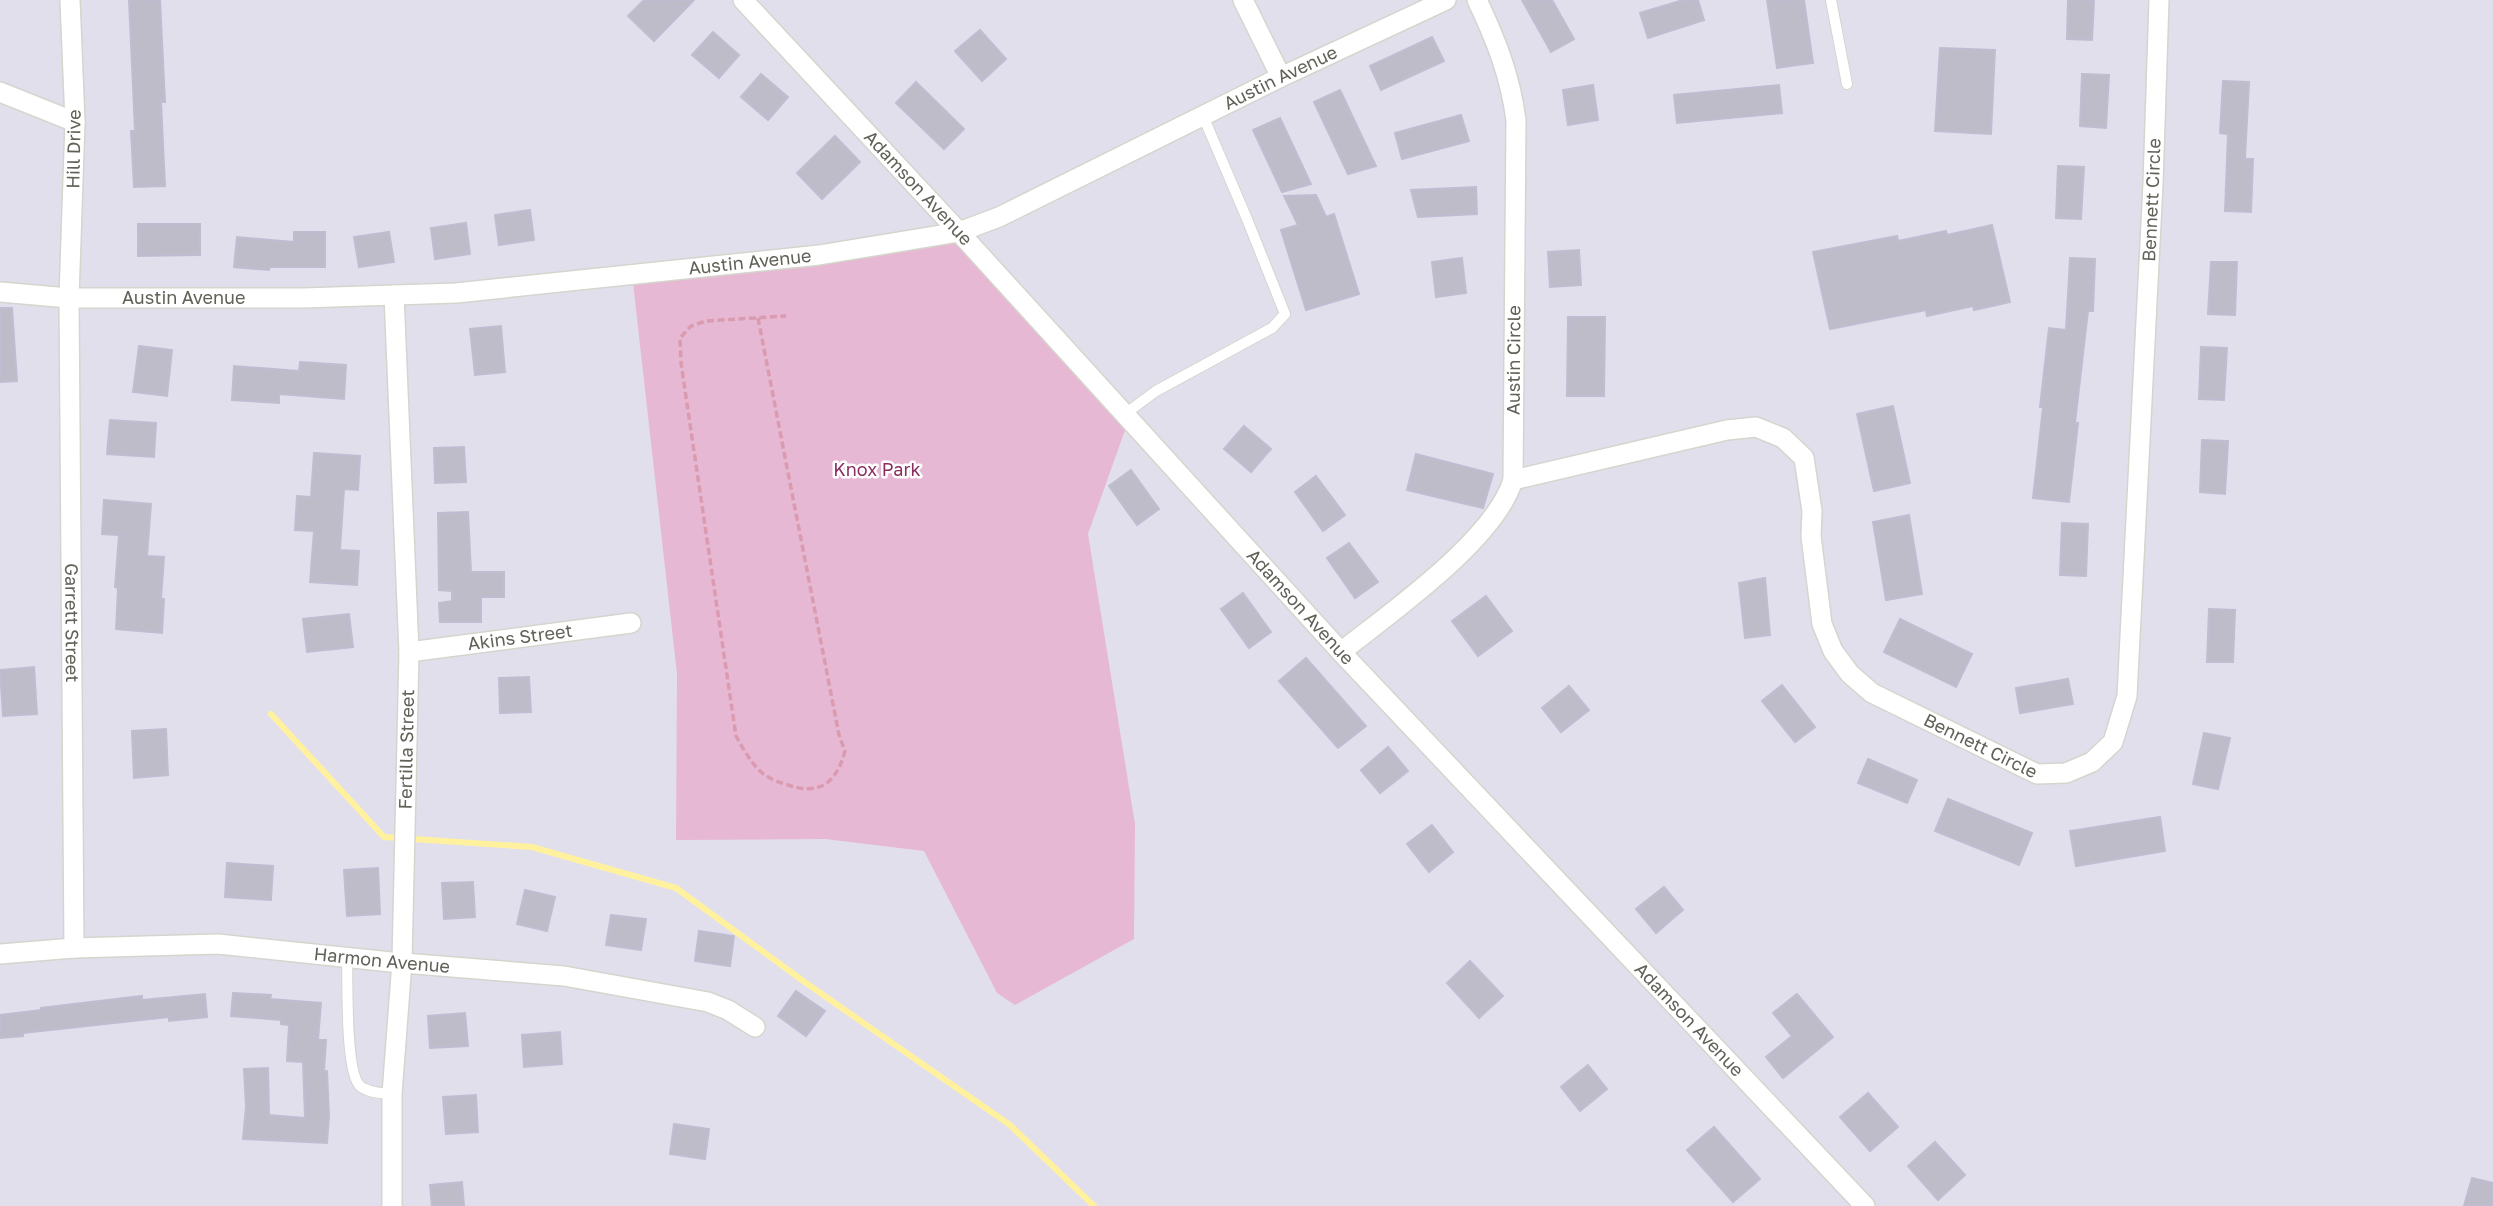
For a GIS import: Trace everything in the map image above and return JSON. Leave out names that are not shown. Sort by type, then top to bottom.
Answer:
[{"type":"street","name":"Hill Drive","points":[[69,298],[75,122],[70,0]]},
{"type":"street","name":"Adamson Avenue","points":[[743,0],[959,232],[1341,652],[1865,1206]]},
{"type":"street","points":[[1243,0],[1281,77]]},
{"type":"street","name":"Austin Avenue","points":[[0,292],[69,298],[303,298],[456,293],[819,255],[959,232],[999,217],[1281,77],[1447,0]]},
{"type":"street","name":"Austin Circle","points":[[1341,652],[1465,550],[1509,494],[1513,480],[1516,120],[1512,91],[1498,44],[1477,0]]},
{"type":"street","name":"Bennett Circle","points":[[1513,480],[1727,430],[1756,427],[1783,438],[1804,458],[1812,511],[1811,536],[1822,624],[1833,651],[1850,674],[1872,693],[2037,774],[2066,773],[2092,762],[2113,742],[2127,696],[2153,184],[2159,0]]},
{"type":"street","points":[[0,92],[75,122]]},
{"type":"street","name":"Fertilla Street","points":[[392,1206],[392,1094],[402,962],[410,652],[394,295]]},
{"type":"street","name":"Garrett Street","points":[[69,298],[74,948]]},
{"type":"street","name":"Akins Street","points":[[410,652],[631,622]]},
{"type":"street","name":"Harmon Avenue","points":[[0,954],[74,948],[218,944],[577,978],[708,1002],[728,1010],[755,1027]]},
{"type":"lane","points":[[1831,0],[1847,84]]},
{"type":"lane","points":[[1125,414],[1156,391],[1272,328],[1285,314],[1203,116]]},
{"type":"lane","points":[[347,958],[348,1031],[355,1078],[361,1087],[372,1092],[392,1094]]},
{"type":"path","points":[[758,318],[839,735],[845,751],[836,774],[828,783],[818,788],[802,789],[769,778],[758,769],[736,736],[681,363],[680,338],[691,326],[706,321],[786,316]]},
{"type":"green space","name":"Knox Park","points":[[959,232],[1129,419],[1088,534],[1135,824],[1134,939],[1015,1005],[997,993],[924,851],[825,839],[676,840],[677,674],[632,274]]},
{"type":"building","points":[[129,0],[160,0],[165,102],[161,102],[165,186],[134,187],[131,131],[135,131]]},
{"type":"building","points":[[644,0],[694,0],[654,41],[628,16]]},
{"type":"building","points":[[1522,0],[1552,0],[1574,39],[1551,52]]},
{"type":"building","points":[[1683,0],[1698,0],[1704,20],[1648,38],[1640,13]]},
{"type":"building","points":[[1767,0],[1804,0],[1813,63],[1777,68]]},
{"type":"building","points":[[2068,0],[2094,0],[2092,40],[2067,39]]},
{"type":"building","points":[[980,30],[1006,59],[982,81],[955,51]]},
{"type":"building","points":[[713,32],[739,55],[719,78],[692,55]]},
{"type":"building","points":[[1432,37],[1444,61],[1381,90],[1370,66]]},
{"type":"building","points":[[1940,48],[1995,50],[1991,134],[1935,131]]},
{"type":"building","points":[[761,74],[788,97],[768,120],[741,97]]},
{"type":"building","points":[[2082,74],[2109,75],[2106,128],[2080,126]]},
{"type":"building","points":[[2223,81],[2249,82],[2245,159],[2253,159],[2251,212],[2225,211],[2228,134],[2220,133]]},
{"type":"building","points":[[916,82],[964,129],[944,149],[896,103]]},
{"type":"building","points":[[1593,85],[1598,120],[1568,125],[1563,90]]},
{"type":"building","points":[[1779,85],[1782,113],[1677,123],[1674,95]]},
{"type":"building","points":[[1340,90],[1376,166],[1348,174],[1314,102]]},
{"type":"building","points":[[1461,115],[1469,141],[1402,159],[1395,133]]},
{"type":"building","points":[[1280,118],[1311,184],[1282,192],[1253,130]]},
{"type":"building","points":[[835,136],[860,162],[822,199],[797,173]]},
{"type":"building","points":[[2058,166],[2084,167],[2081,219],[2056,218]]},
{"type":"building","points":[[1476,187],[1477,214],[1418,217],[1411,190]]},
{"type":"building","points":[[1316,195],[1326,217],[1334,214],[1359,294],[1306,310],[1281,230],[1298,225],[1284,196]]},
{"type":"building","points":[[530,210],[534,240],[499,245],[495,215]]},
{"type":"building","points":[[466,223],[470,254],[435,259],[431,228]]},
{"type":"building","points":[[138,224],[200,224],[200,255],[138,256]]},
{"type":"building","points":[[1992,225],[2010,302],[1974,310],[1973,306],[1927,316],[1926,310],[1830,329],[1813,252],[1897,236],[1898,241],[1946,231],[1947,235]]},
{"type":"building","points":[[294,232],[325,232],[325,267],[270,267],[269,270],[234,267],[237,237],[294,242]]},
{"type":"building","points":[[389,232],[394,262],[359,267],[354,237]]},
{"type":"building","points":[[1579,250],[1581,285],[1550,287],[1548,252]]},
{"type":"building","points":[[1462,258],[1466,293],[1436,297],[1432,262]]},
{"type":"building","points":[[2070,258],[2095,259],[2093,311],[2088,311],[2069,502],[2033,498],[2049,328],[2066,330]]},
{"type":"building","points":[[2211,262],[2237,262],[2235,315],[2208,314]]},
{"type":"building","points":[[0,308],[12,308],[17,381],[0,382]]},
{"type":"building","points":[[1568,317],[1605,317],[1604,396],[1567,396]]},
{"type":"building","points":[[501,326],[505,372],[475,375],[470,329]]},
{"type":"building","points":[[139,346],[172,350],[167,396],[133,392]]},
{"type":"building","points":[[2201,347],[2227,348],[2224,400],[2199,399]]},
{"type":"building","points":[[300,362],[346,365],[344,399],[279,394],[279,403],[232,400],[234,366],[299,371]]},
{"type":"building","points":[[1893,406],[1910,483],[1874,491],[1857,414]]},
{"type":"building","points":[[110,420],[156,423],[154,457],[107,454]]},
{"type":"building","points":[[1244,426],[1271,449],[1251,472],[1224,449]]},
{"type":"building","points":[[2202,440],[2228,441],[2225,494],[2200,492]]},
{"type":"building","points":[[464,447],[466,482],[435,483],[434,448]]},
{"type":"building","points":[[314,453],[360,456],[358,490],[344,489],[340,550],[359,551],[357,585],[310,582],[314,531],[295,530],[297,496],[311,497]]},
{"type":"building","points":[[1416,454],[1493,474],[1483,508],[1407,490]]},
{"type":"building","points":[[1131,470],[1159,509],[1137,525],[1109,486]]},
{"type":"building","points":[[1316,476],[1345,515],[1323,531],[1295,492]]},
{"type":"building","points":[[104,500],[151,504],[147,556],[164,557],[162,633],[116,629],[118,588],[115,587],[119,535],[102,534]]},
{"type":"building","points":[[468,512],[471,572],[504,572],[504,597],[481,597],[481,622],[440,622],[439,603],[452,601],[452,591],[439,590],[438,513]]},
{"type":"building","points":[[1909,515],[1922,594],[1886,600],[1873,522]]},
{"type":"building","points":[[2062,523],[2088,524],[2086,576],[2060,575]]},
{"type":"building","points":[[1349,543],[1378,582],[1355,598],[1327,558]]},
{"type":"building","points":[[1765,578],[1770,635],[1745,638],[1739,583]]},
{"type":"building","points":[[1243,593],[1271,632],[1249,648],[1221,609]]},
{"type":"building","points":[[1486,596],[1512,631],[1478,656],[1452,621]]},
{"type":"building","points":[[2209,609],[2235,610],[2233,662],[2207,662]]},
{"type":"building","points":[[349,614],[353,647],[307,652],[303,619]]},
{"type":"building","points":[[1900,619],[1972,654],[1956,687],[1884,652]]},
{"type":"building","points":[[1306,658],[1366,726],[1338,748],[1279,681]]},
{"type":"building","points":[[34,667],[37,714],[3,716],[0,670]]},
{"type":"building","points":[[529,677],[531,712],[500,713],[499,678]]},
{"type":"building","points":[[2068,679],[2073,704],[2020,713],[2016,688]]},
{"type":"building","points":[[1782,685],[1815,727],[1795,742],[1762,701]]},
{"type":"building","points":[[1569,686],[1589,710],[1561,732],[1542,708]]},
{"type":"building","points":[[166,729],[168,775],[134,778],[132,731]]},
{"type":"building","points":[[2204,733],[2230,738],[2218,789],[2193,784]]},
{"type":"building","points":[[1388,747],[1408,771],[1380,793],[1361,770]]},
{"type":"building","points":[[1868,759],[1917,780],[1907,803],[1858,783]]},
{"type":"building","points":[[1948,799],[2032,833],[2019,865],[1935,831]]},
{"type":"building","points":[[2160,817],[2165,851],[2076,866],[2070,831]]},
{"type":"building","points":[[1432,825],[1453,852],[1429,872],[1407,844]]},
{"type":"building","points":[[227,863],[273,866],[271,900],[225,897]]},
{"type":"building","points":[[378,868],[380,914],[347,916],[344,870]]},
{"type":"building","points":[[473,882],[475,917],[444,919],[442,883]]},
{"type":"building","points":[[1664,887],[1683,910],[1656,933],[1636,909]]},
{"type":"building","points":[[525,890],[555,897],[547,931],[517,924]]},
{"type":"building","points":[[611,915],[646,919],[641,950],[606,945]]},
{"type":"building","points":[[699,931],[734,936],[730,966],[695,961]]},
{"type":"building","points":[[1470,961],[1503,996],[1479,1018],[1447,983]]},
{"type":"building","points":[[796,991],[825,1011],[806,1036],[778,1016]]},
{"type":"building","points":[[233,993],[271,995],[270,999],[321,1003],[318,1040],[326,1040],[324,1071],[327,1071],[329,1116],[327,1143],[243,1139],[246,1107],[244,1069],[268,1068],[269,1115],[305,1118],[303,1062],[287,1061],[289,1025],[281,1024],[281,1020],[231,1016]]},
{"type":"building","points":[[205,994],[207,1017],[169,1021],[169,1017],[23,1033],[23,1036],[0,1038],[0,1015],[142,996],[142,1000]]},
{"type":"building","points":[[1797,994],[1833,1037],[1783,1078],[1766,1057],[1792,1036],[1773,1013]]},
{"type":"building","points":[[465,1013],[468,1046],[430,1048],[428,1016]]},
{"type":"building","points":[[560,1032],[562,1064],[524,1067],[522,1035]]},
{"type":"building","points":[[1588,1065],[1607,1089],[1580,1111],[1561,1087]]},
{"type":"building","points":[[1868,1093],[1898,1127],[1870,1151],[1840,1117]]},
{"type":"building","points":[[476,1095],[478,1132],[446,1134],[443,1097]]},
{"type":"building","points":[[674,1124],[709,1129],[705,1159],[670,1154]]},
{"type":"building","points":[[1714,1127],[1760,1179],[1733,1202],[1687,1150]]},
{"type":"building","points":[[1935,1142],[1965,1175],[1938,1200],[1908,1166]]},
{"type":"building","points":[[2472,1178],[2493,1183],[2493,1206],[2464,1206]]},
{"type":"building","points":[[462,1182],[464,1206],[432,1206],[430,1185]]},
{"type":"waterway","points":[[271,714],[384,837],[532,847],[676,888],[806,983],[1010,1125],[1094,1206]]}]
